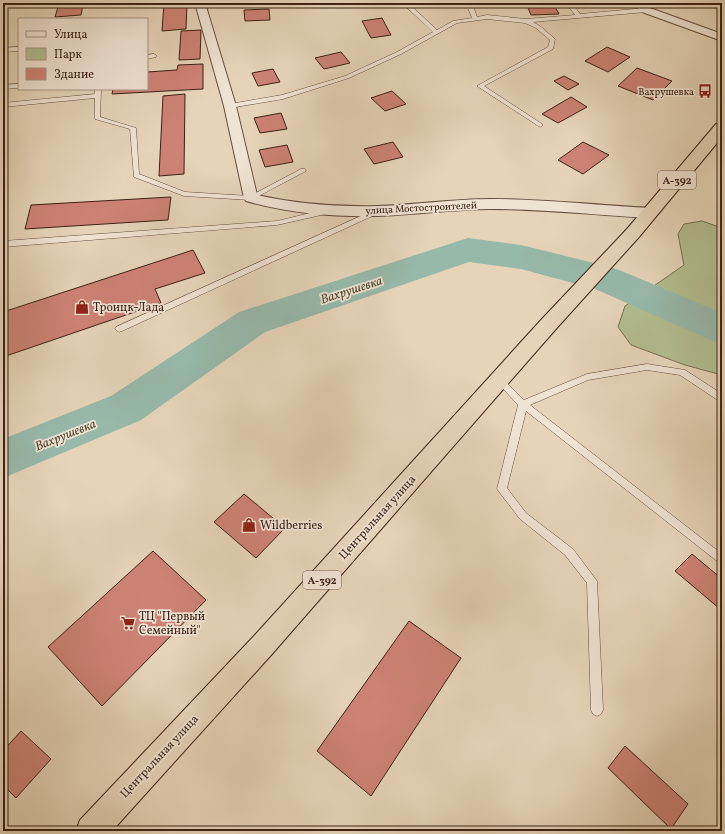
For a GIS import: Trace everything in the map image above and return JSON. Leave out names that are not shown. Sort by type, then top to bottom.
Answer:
[{"type":"highway","name":"А-392","points":[[650,212],[722,127]]},
{"type":"highway","name":"Центральная улица","points":[[91,831],[263,645],[548,325],[633,233],[650,212]]},
{"type":"street","points":[[200,3],[230,106],[251,198]]},
{"type":"street","points":[[636,3],[646,10],[722,38]]},
{"type":"street","name":"улица Мостостроителей","points":[[251,198],[286,206],[333,210],[378,211],[437,206],[490,204],[650,212]]},
{"type":"lane","points":[[405,3],[436,33]]},
{"type":"lane","points":[[469,3],[475,19]]},
{"type":"lane","points":[[570,3],[579,16]]},
{"type":"lane","points":[[230,106],[283,97],[347,77],[399,53],[454,22],[487,17],[526,21],[646,10]]},
{"type":"lane","points":[[526,21],[538,27],[553,40],[551,48],[480,86],[540,125]]},
{"type":"lane","points":[[3,50],[18,49]]},
{"type":"lane","points":[[148,57],[154,56]]},
{"type":"lane","points":[[3,87],[18,86]]},
{"type":"lane","points":[[3,105],[98,93],[97,118],[133,128],[136,175],[184,194],[251,198],[303,170]]},
{"type":"lane","points":[[3,244],[277,223],[333,210]]},
{"type":"lane","points":[[119,329],[378,211]]},
{"type":"lane","points":[[523,404],[587,377],[647,367],[682,372],[722,399]]},
{"type":"lane","points":[[499,380],[523,404],[722,560]]},
{"type":"lane","points":[[523,404],[502,489],[523,516],[569,552],[592,581],[597,710]]},
{"type":"green space","points":[[702,221],[722,228],[722,375],[685,365],[631,345],[618,327],[625,306],[684,265],[678,234],[684,224]]},
{"type":"building","points":[[164,3],[187,3],[186,29],[162,31]]},
{"type":"building","points":[[526,3],[553,3],[559,14],[531,15]]},
{"type":"building","points":[[83,5],[81,15],[55,17],[58,7]]},
{"type":"building","points":[[269,9],[270,20],[245,21],[244,10]]},
{"type":"building","points":[[382,18],[391,35],[371,38],[362,21]]},
{"type":"building","points":[[201,30],[200,59],[179,60],[181,31]]},
{"type":"building","points":[[607,47],[630,57],[608,72],[585,61]]},
{"type":"building","points":[[341,52],[350,63],[324,69],[315,58]]},
{"type":"building","points":[[203,64],[203,89],[112,94],[113,90],[148,90],[148,72],[177,70],[178,65]]},
{"type":"building","points":[[637,68],[672,81],[653,100],[618,86]]},
{"type":"building","points":[[273,69],[280,82],[258,86],[252,73]]},
{"type":"building","points":[[564,76],[579,84],[568,90],[554,81]]},
{"type":"building","points":[[392,91],[406,104],[385,111],[371,98]]},
{"type":"building","points":[[185,94],[184,174],[159,176],[163,96]]},
{"type":"building","points":[[571,97],[587,107],[558,123],[542,114]]},
{"type":"building","points":[[281,113],[287,129],[260,133],[254,118]]},
{"type":"building","points":[[393,142],[403,157],[374,164],[364,149]]},
{"type":"building","points":[[583,142],[609,155],[583,174],[558,160]]},
{"type":"building","points":[[287,145],[293,162],[265,167],[259,150]]},
{"type":"building","points":[[171,197],[168,220],[25,229],[31,205]]},
{"type":"building","name":"Троицк-Лада","points":[[193,250],[205,273],[155,289],[161,303],[3,357],[3,312]]},
{"type":"building","name":"Wildberries","points":[[244,494],[285,528],[256,558],[214,522]]},
{"type":"building","name":"ТЦ \"Первый Семейный\"","points":[[153,551],[206,600],[102,706],[48,647]]},
{"type":"building","points":[[692,554],[722,579],[722,607],[720,609],[675,571]]},
{"type":"building","points":[[409,621],[461,658],[371,796],[317,751]]},
{"type":"building","points":[[21,731],[51,759],[16,798],[3,785],[3,751]]},
{"type":"building","points":[[625,746],[688,804],[671,829],[608,768]]},
{"type":"waterway","name":"Вахрушевка","points":[[3,459],[126,408],[252,322],[468,250],[521,257],[606,279],[722,329]]},
{"type":"place","name":"Вахрушевка","points":[[705,91]]},
{"type":"place","name":"Троицк-Лада","points":[[82,307]]},
{"type":"place","name":"Wildberries","points":[[249,525]]},
{"type":"place","name":"ТЦ \"Первый Семейный\"","points":[[128,623]]}]
